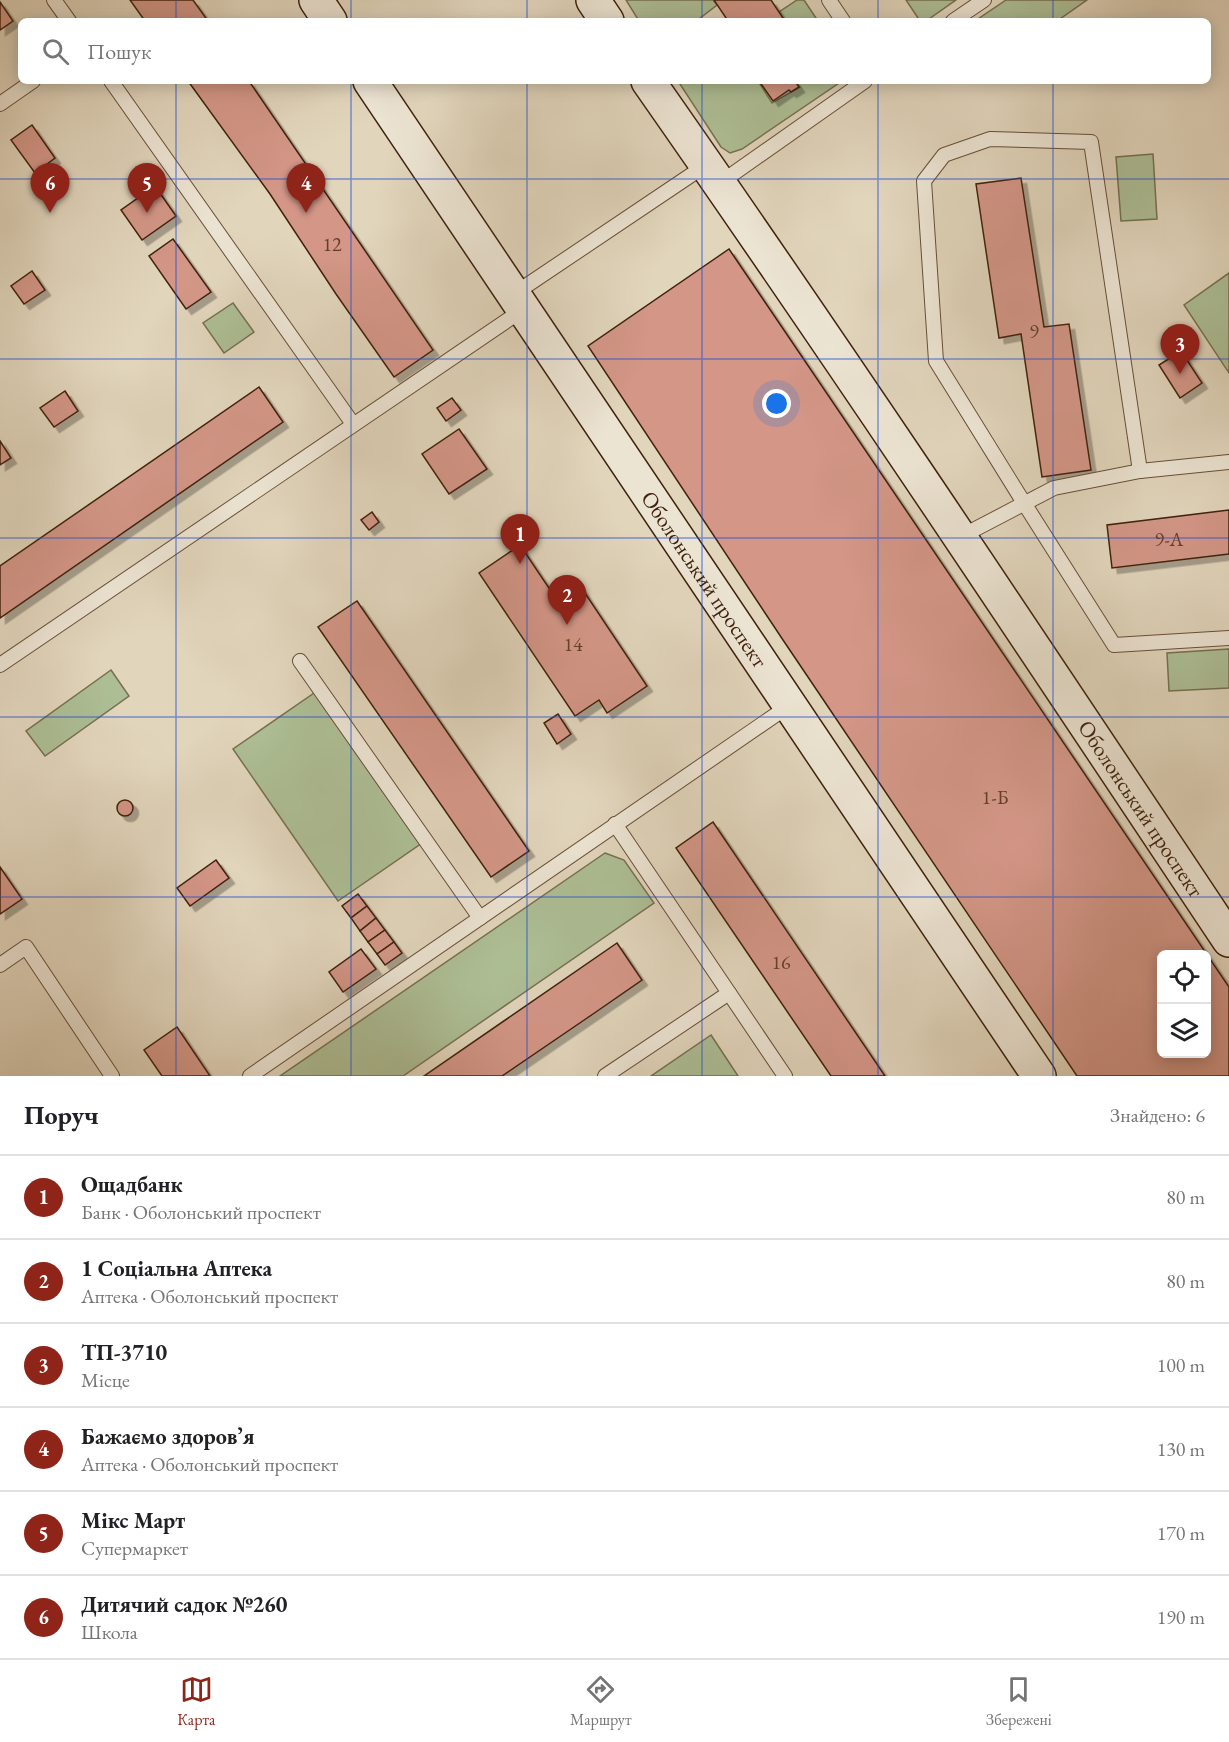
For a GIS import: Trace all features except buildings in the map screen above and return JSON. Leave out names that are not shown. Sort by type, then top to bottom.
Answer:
[{"type":"main road","points":[[316,0],[328,18]]},
{"type":"main road","points":[[593,0],[605,18]]},
{"type":"main road","name":"Оболонський проспект","points":[[372,84],[1039,1076]]},
{"type":"main road","name":"Оболонський проспект","points":[[650,84],[960,537],[1229,940]]},
{"type":"lane","points":[[54,0],[67,18]]},
{"type":"lane","points":[[829,0],[841,18]]},
{"type":"lane","points":[[957,18],[984,0]]},
{"type":"lane","points":[[0,104],[29,84]]},
{"type":"lane","points":[[113,84],[353,424]]},
{"type":"lane","points":[[0,665],[353,424],[519,301],[713,174],[861,84]]},
{"type":"lane","points":[[1140,471],[1091,142],[990,139],[944,155],[924,181],[936,361],[1114,645],[1229,638]]},
{"type":"lane","points":[[960,537],[1054,488],[1140,471],[1229,462]]},
{"type":"lane","points":[[300,660],[480,918]]},
{"type":"lane","points":[[250,1076],[790,705]]},
{"type":"lane","points":[[615,824],[785,1076]]},
{"type":"lane","points":[[0,965],[26,947],[112,1076]]},
{"type":"lane","points":[[605,1076],[729,993]]},
{"type":"green space","points":[[626,0],[713,0],[717,5],[700,18],[637,18]]},
{"type":"green space","points":[[797,0],[804,0],[816,18],[783,18],[779,12]]},
{"type":"green space","points":[[906,0],[956,0],[930,18],[918,18]]},
{"type":"green space","points":[[1006,0],[1087,0],[1061,18],[979,18]]},
{"type":"green space","points":[[680,84],[760,84],[772,103],[800,87],[798,84],[838,84],[742,149],[730,153],[721,147]]},
{"type":"green space","points":[[1153,154],[1157,219],[1121,221],[1116,157]]},
{"type":"green space","points":[[1229,273],[1229,373],[1184,305]]},
{"type":"green space","points":[[233,303],[254,332],[224,353],[203,323]]},
{"type":"green space","points":[[1229,649],[1229,688],[1169,691],[1167,653]]},
{"type":"green space","points":[[111,670],[129,696],[45,756],[26,731]]},
{"type":"green space","points":[[317,691],[422,843],[338,901],[233,749]]},
{"type":"green space","points":[[605,853],[624,860],[654,903],[403,1076],[280,1076]]},
{"type":"green space","points":[[711,1035],[738,1076],[651,1076]]},
{"type":"place","name":"Дитячий садок №260","points":[[50,213]]},
{"type":"place","name":"Мікс Март","points":[[147,213]]},
{"type":"place","name":"Бажаємо здоровʼя","points":[[306,213]]},
{"type":"place","name":"ТП-3710","points":[[1180,374]]},
{"type":"place","name":"Ощадбанк","points":[[520,564]]},
{"type":"place","name":"1 Соціальна Аптека","points":[[567,625]]}]
